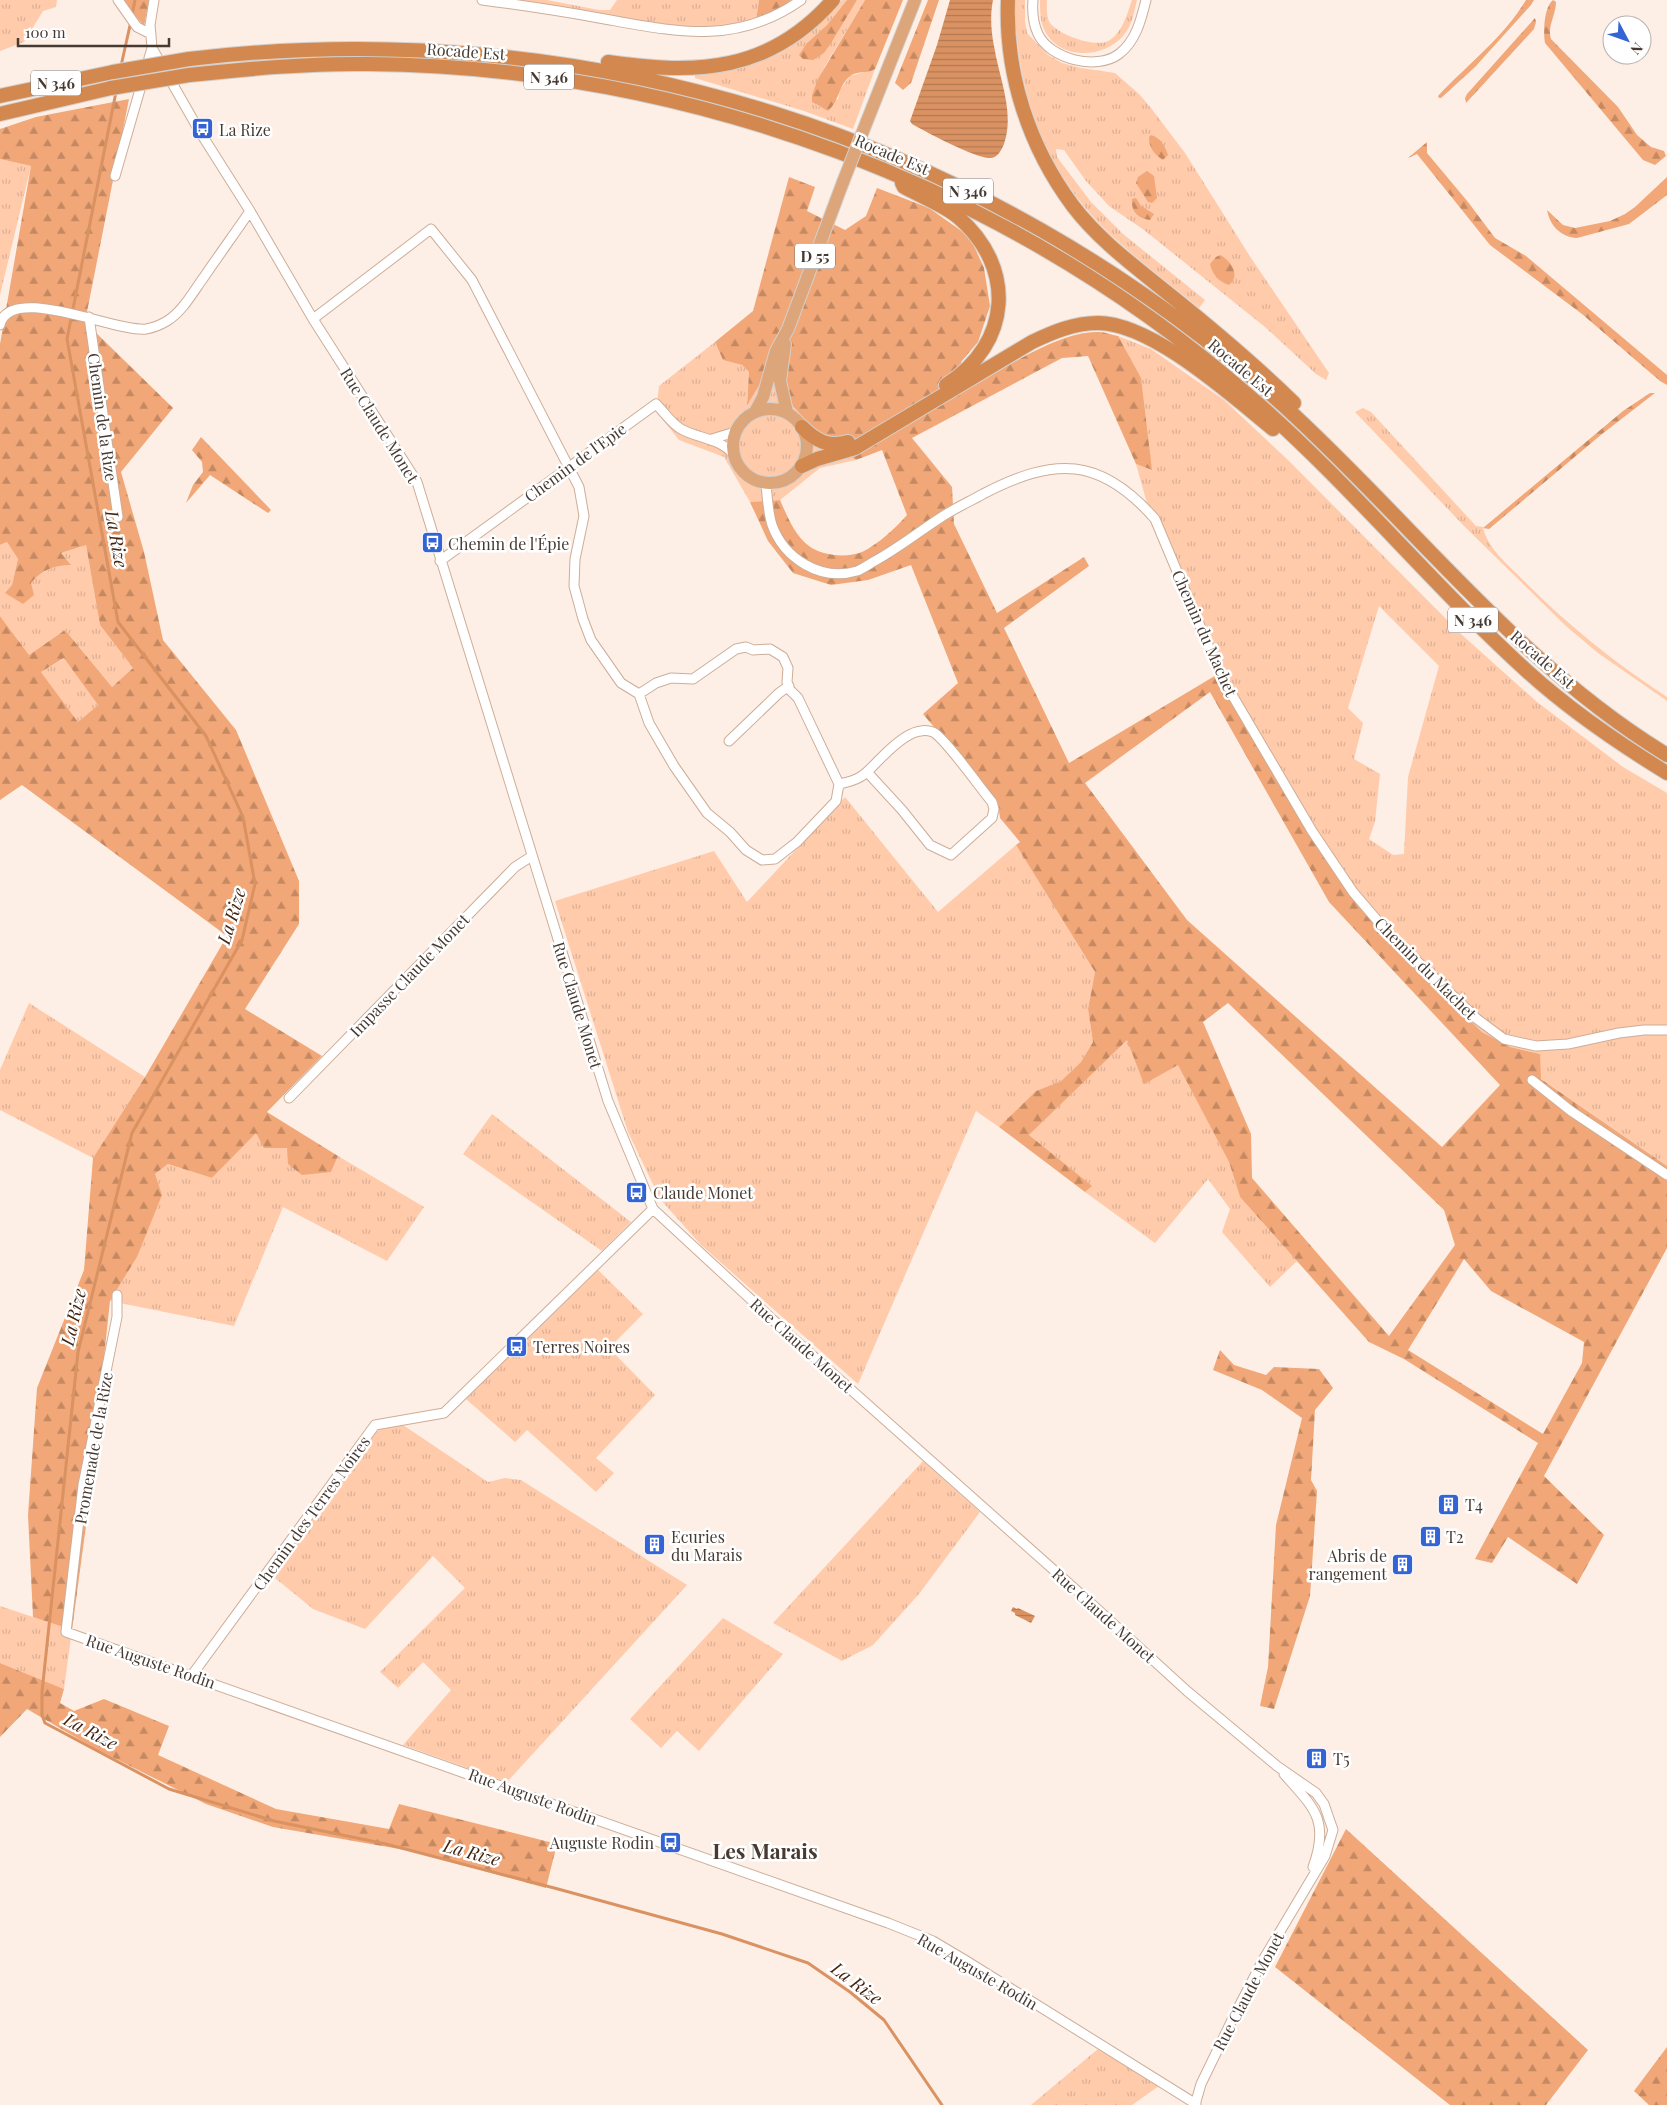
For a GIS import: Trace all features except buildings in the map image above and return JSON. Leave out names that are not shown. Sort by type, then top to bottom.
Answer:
[{"type":"highway","points":[[571,64],[594,60],[649,68],[676,69],[700,68],[743,60],[762,54],[792,37],[834,0]]},
{"type":"highway","points":[[1008,0],[1010,51],[1018,96],[1044,159],[1074,207],[1098,234],[1130,262],[1258,368],[1305,414],[1310,431]]},
{"type":"highway","name":"Rocade Est","points":[[0,96],[113,72],[189,59],[302,49],[375,48],[445,51],[520,57],[571,64],[651,80],[768,110],[878,150],[992,203],[1066,244],[1126,282],[1170,313],[1260,384],[1310,431],[1490,614],[1541,662],[1610,718],[1667,755]]},
{"type":"highway","name":"Rocade Est","points":[[0,114],[111,88],[189,75],[302,65],[435,66],[519,73],[599,85],[705,108],[789,133],[896,174],[982,215],[1095,280],[1203,357],[1249,395],[1300,442],[1421,568],[1531,674],[1579,714],[1626,748],[1667,773]]},
{"type":"highway","points":[[802,427],[812,438],[832,445],[856,439],[952,381],[980,352],[996,323],[1000,290],[996,270],[987,252],[974,234],[958,218],[948,210],[904,187],[896,174]]},
{"type":"highway","points":[[802,466],[855,448],[1032,342],[1056,331],[1077,325],[1098,323],[1134,330],[1155,341],[1182,358],[1278,433],[1300,442]]},
{"type":"main road","name":"D 55","points":[[755,412],[763,397],[776,351],[788,329],[843,182],[915,0]]},
{"type":"main road","name":"D 55","points":[[787,412],[780,381],[788,329]]},
{"type":"main road","points":[[776,409],[787,412],[802,427],[808,447],[802,466],[786,480],[766,484],[754,480],[745,474],[738,465],[733,454],[735,432],[747,417],[755,412],[776,409]]},
{"type":"street","points":[[118,0],[137,27],[151,34]]},
{"type":"street","points":[[114,176],[152,48],[151,34],[154,0]]},
{"type":"street","points":[[482,0],[666,30],[699,33],[746,27],[775,16],[801,0]]},
{"type":"street","points":[[1033,0],[1034,24],[1044,42],[1055,52],[1076,60],[1097,62],[1112,58],[1126,46],[1138,26],[1146,0]]},
{"type":"street","name":"Rue Claude Monet","points":[[152,48],[200,132],[250,211],[313,319],[417,482],[608,1101],[653,1209],[785,1330],[1188,1691],[1277,1766],[1310,1804],[1321,1826],[1319,1851],[1309,1881],[1233,2018],[1201,2084],[1196,2104]]},
{"type":"street","points":[[1,322],[13,309],[28,307],[86,317],[127,328],[146,329],[167,321],[183,306],[250,211]]},
{"type":"street","points":[[313,319],[431,229],[472,280],[579,487],[584,516],[575,559],[574,586],[591,640],[621,683],[639,694],[649,723],[674,766],[707,813],[730,832],[746,850],[762,860],[776,859],[797,842],[836,801],[839,784],[801,704],[789,686],[788,668],[783,656],[770,649],[753,650],[746,647],[736,649],[693,679],[670,678],[656,683],[639,694]]},
{"type":"street","name":"Chemin de la Rize","points":[[86,317],[118,517]]},
{"type":"street","name":"Chemin de l'Epie","points":[[440,561],[656,404],[679,428],[699,437],[712,439],[728,447],[733,454]]},
{"type":"street","points":[[712,439],[735,432]]},
{"type":"street","name":"Chemin du Machet","points":[[766,484],[772,524],[783,547],[800,562],[809,567],[817,571],[834,574],[857,571],[893,552],[941,517],[1003,484],[1039,471],[1065,468],[1095,472],[1123,487],[1138,499],[1155,519],[1221,676],[1307,823],[1353,892],[1388,933],[1477,1020],[1504,1039],[1536,1046],[1560,1044],[1619,1033],[1667,1030]]},
{"type":"street","points":[[729,741],[779,693],[789,686]]},
{"type":"street","points":[[839,784],[853,781],[868,773],[882,756],[907,737],[920,731],[932,732],[944,742],[992,802],[994,809],[992,818],[950,855],[930,845],[891,797],[868,773]]},
{"type":"street","name":"Impasse Claude Monet","points":[[290,1098],[515,866],[532,856]]},
{"type":"street","points":[[1532,1080],[1571,1111],[1667,1175]]},
{"type":"street","name":"Chemin des Terres Noires","points":[[192,1675],[376,1425],[444,1414],[653,1209]]},
{"type":"street","name":"Promenade de la Rize","points":[[66,1632],[83,1485],[117,1318],[117,1295]]},
{"type":"street","name":"Rue Auguste Rodin","points":[[66,1632],[879,1919],[933,1941],[1196,2104]]},
{"type":"green space","points":[[0,0],[57,0],[56,7],[43,11],[24,42],[0,51]]},
{"type":"green space","points":[[122,0],[149,0],[144,26]]},
{"type":"green space","points":[[514,0],[547,0],[599,10],[610,10],[617,0],[759,0],[756,20],[705,29],[671,26]]},
{"type":"green space","points":[[759,0],[791,0],[781,8],[756,20]]},
{"type":"green space","points":[[842,0],[847,0],[827,25],[807,43],[844,20],[857,0],[865,0],[825,66],[812,95],[816,105],[823,108],[838,99],[840,90],[850,76],[875,69],[853,129],[804,111],[695,78],[695,74],[738,66],[777,53],[811,31]]},
{"type":"green space","points":[[847,0],[857,0],[824,53],[813,60],[803,59],[799,55],[807,43],[827,25]]},
{"type":"green space","points":[[865,0],[903,0],[875,69],[849,77],[828,111],[812,102],[812,95],[818,79]]},
{"type":"green space","points":[[928,0],[939,0],[911,83],[903,90],[895,83]]},
{"type":"green space","points":[[1015,0],[1025,0],[1027,33],[1047,54],[1062,63],[1115,73],[1139,94],[1151,108],[1185,153],[1251,258],[1329,373],[1326,380],[1316,374],[1265,327],[1144,230],[1109,206],[1086,181],[1064,150],[1056,149],[1057,157],[1091,202],[1123,234],[1205,300],[1199,308],[1119,243],[1075,195],[1045,144],[1034,117],[1020,60]]},
{"type":"green space","points":[[1040,0],[1047,0],[1048,18],[1055,28],[1078,39],[1096,43],[1110,40],[1118,32],[1132,0],[1137,0],[1131,23],[1123,36],[1114,44],[1103,49],[1080,53],[1068,51],[1058,46],[1049,38],[1042,24]]},
{"type":"green space","points":[[1526,0],[1534,0],[1475,67],[1439,98],[1438,96],[1507,26]]},
{"type":"green space","points":[[1553,0],[1556,2],[1550,30],[1551,39],[1618,107],[1637,135],[1651,147],[1664,151],[1666,156],[1655,165],[1643,160],[1545,43],[1544,26],[1546,14]]},
{"type":"green space","points":[[1535,18],[1534,29],[1466,103],[1465,98],[1467,94]]},
{"type":"green space","points":[[129,99],[85,322],[173,408],[121,472],[144,552],[163,640],[236,730],[299,881],[299,924],[245,1009],[322,1056],[267,1112],[338,1156],[331,1172],[302,1175],[288,1164],[287,1148],[264,1148],[256,1133],[212,1178],[168,1164],[155,1174],[162,1195],[137,1257],[110,1301],[86,1526],[72,1630],[33,1617],[28,1515],[37,1388],[84,1270],[93,1158],[145,1077],[227,936],[22,785],[0,800],[0,616],[29,655],[65,630],[112,687],[133,668],[100,625],[86,545],[61,553],[71,565],[54,567],[40,575],[31,583],[34,595],[23,604],[5,593],[12,585],[18,559],[7,542],[0,545],[0,344],[31,166],[0,159],[0,129],[36,117]],"holes":[[[64,658],[98,705],[78,722],[41,672]]]},
{"type":"green space","points":[[1151,135],[1160,140],[1165,148],[1168,155],[1163,160],[1151,148],[1149,137]]},
{"type":"green space","points":[[1427,142],[1427,153],[1495,238],[1526,256],[1667,375],[1667,385],[1582,314],[1490,245],[1417,154],[1408,158]]},
{"type":"green space","points":[[0,159],[31,166],[0,295]]},
{"type":"green space","points":[[1147,171],[1154,176],[1157,198],[1152,203],[1148,202],[1136,183],[1138,177]]},
{"type":"green space","points":[[789,177],[815,187],[807,211],[845,230],[866,216],[877,188],[929,208],[970,237],[984,268],[990,306],[978,342],[961,362],[975,385],[1035,351],[1068,337],[1099,332],[1118,336],[1141,378],[1152,470],[1136,464],[1088,356],[1062,358],[912,438],[952,487],[954,524],[997,613],[1084,557],[1089,566],[1004,628],[1069,763],[1218,674],[1349,894],[1396,950],[1482,1032],[1510,1047],[1540,1054],[1541,1079],[1667,1166],[1667,1248],[1544,1476],[1604,1535],[1577,1584],[1508,1537],[1492,1563],[1475,1559],[1538,1443],[1404,1359],[1369,1342],[1240,1197],[1229,1162],[1178,1065],[1144,1084],[1127,1040],[1029,1135],[1092,1186],[1085,1192],[999,1127],[1036,1091],[1061,1081],[1081,1062],[1093,1042],[1088,1009],[1095,972],[1016,845],[1020,842],[1000,818],[998,803],[923,714],[958,683],[911,565],[868,580],[831,585],[793,573],[768,541],[750,502],[780,500],[792,525],[804,542],[821,552],[835,555],[856,554],[868,549],[886,536],[907,515],[882,450],[856,460],[820,436],[793,406],[785,383],[765,376],[747,405],[749,372],[742,365],[723,360],[715,342],[753,311]],"holes":[[[1210,692],[1329,902],[1500,1085],[1442,1147],[1187,920],[1085,783]],[[1228,1003],[1444,1210],[1455,1245],[1389,1336],[1252,1178],[1251,1134],[1203,1022]],[[1464,1259],[1491,1291],[1584,1342],[1582,1363],[1543,1434],[1408,1350]]]},
{"type":"green space","points":[[1667,177],[1667,195],[1629,224],[1577,238],[1557,230],[1548,216],[1547,210],[1563,225],[1575,228],[1610,221],[1635,207]]},
{"type":"green space","points":[[1136,198],[1141,206],[1154,214],[1150,220],[1142,218],[1134,211],[1132,199]]},
{"type":"green space","points":[[1220,255],[1233,268],[1234,277],[1229,285],[1219,280],[1211,268],[1210,264]]},
{"type":"green space","points":[[1118,336],[1151,349],[1224,400],[1288,460],[1461,634],[1537,702],[1623,767],[1667,793],[1667,1166],[1540,1078],[1540,1054],[1510,1047],[1482,1032],[1396,950],[1349,894],[1218,674],[1155,532],[1136,464],[1152,470]],"holes":[[[1379,606],[1439,666],[1408,777],[1404,854],[1393,855],[1369,839],[1375,822],[1380,774],[1354,759],[1363,723],[1348,708]]]},
{"type":"green space","points":[[715,342],[723,360],[742,365],[749,372],[747,404],[765,376],[785,383],[820,436],[856,460],[820,468],[780,500],[750,502],[724,457],[679,440],[656,411],[659,386]]},
{"type":"green space","points":[[1650,393],[1655,393],[1602,434],[1489,529],[1483,528],[1623,411]]},
{"type":"green space","points":[[1363,408],[1371,412],[1476,526],[1483,527],[1488,541],[1497,554],[1536,593],[1590,641],[1627,670],[1667,697],[1667,701],[1598,653],[1566,626],[1466,528],[1355,412]]},
{"type":"green space","points":[[201,437],[271,510],[268,513],[210,475],[186,503],[193,485],[203,472],[202,462],[192,450]]},
{"type":"green space","points":[[7,542],[18,559],[12,586],[31,583],[49,569],[70,564],[61,553],[86,545],[100,625],[133,668],[112,687],[65,630],[29,655],[0,616],[0,545]]},
{"type":"green space","points":[[65,658],[98,705],[78,722],[41,672]]},
{"type":"green space","points":[[845,797],[938,912],[1016,845],[1095,972],[1088,1009],[1093,1042],[1081,1062],[1061,1081],[1036,1091],[999,1127],[976,1111],[858,1384],[701,1245],[660,1199],[628,1132],[555,901],[714,851],[747,902]]},
{"type":"green space","points":[[29,1003],[145,1077],[93,1158],[0,1110],[0,1070]]},
{"type":"green space","points":[[1127,1039],[1178,1064],[1229,1162],[1240,1197],[1297,1261],[1270,1287],[1222,1232],[1230,1209],[1208,1179],[1155,1243],[1085,1192],[1091,1186],[1029,1135]]},
{"type":"green space","points":[[492,1114],[631,1222],[602,1251],[463,1154]]},
{"type":"green space","points":[[256,1132],[331,1172],[338,1156],[424,1207],[387,1261],[283,1207],[234,1326],[110,1301],[137,1257],[155,1174],[168,1164],[212,1178]]},
{"type":"green space","points":[[598,1270],[643,1314],[609,1348],[655,1395],[596,1458],[614,1473],[596,1492],[527,1430],[515,1442],[466,1399]]},
{"type":"green space","points":[[1220,1350],[1234,1365],[1266,1375],[1274,1367],[1319,1369],[1333,1388],[1315,1410],[1311,1480],[1317,1491],[1310,1596],[1274,1709],[1260,1706],[1268,1667],[1276,1525],[1302,1418],[1262,1390],[1213,1370]]},
{"type":"green space","points":[[403,1425],[488,1482],[505,1478],[521,1480],[687,1585],[507,1782],[403,1745],[451,1690],[423,1662],[398,1688],[380,1672],[465,1588],[433,1556],[365,1629],[313,1609],[269,1573],[371,1434],[387,1426]]},
{"type":"green space","points":[[923,1461],[980,1512],[919,1594],[873,1645],[842,1661],[773,1623]]},
{"type":"green space","points":[[0,1606],[72,1630],[64,1689],[0,1663]]},
{"type":"green space","points":[[723,1618],[783,1654],[699,1751],[677,1731],[661,1748],[630,1719]]},
{"type":"green space","points":[[0,1663],[64,1689],[60,1703],[74,1711],[104,1699],[169,1726],[158,1755],[276,1809],[389,1829],[399,1804],[557,1844],[546,1888],[411,1851],[273,1827],[206,1804],[94,1748],[27,1709],[0,1737]]},
{"type":"green space","points":[[1346,1829],[1588,2050],[1546,2105],[1450,2105],[1275,1967]]},
{"type":"green space","points":[[1667,2047],[1667,2105],[1649,2105],[1634,2091]]},
{"type":"green space","points":[[1098,2049],[1159,2086],[1132,2105],[1031,2105]]},
{"type":"shaded area","points":[[950,0],[993,0],[991,17],[992,35],[1005,95],[1008,120],[1002,149],[992,158],[982,157],[962,149],[919,128],[910,121],[937,45]]},
{"type":"shaded area","points":[[1013,1607],[1035,1616],[1031,1623],[1015,1615],[1011,1611]]},
{"type":"waterway","name":"La Rize","points":[[132,15],[135,0]]},
{"type":"waterway","name":"La Rize","points":[[121,66],[131,21]]},
{"type":"waterway","name":"La Rize","points":[[116,92],[67,339],[118,622],[206,736],[243,817],[255,884],[242,940],[132,1133],[78,1352],[42,1692],[42,1715],[45,1723],[169,1789],[274,1821],[386,1844],[558,1889],[722,1934],[808,1963],[850,1992],[884,2020],[942,2105]]},
{"type":"place","name":"La Rize","points":[[203,129]]},
{"type":"place","name":"Chemin de l'Épie","points":[[432,543]]},
{"type":"place","name":"Claude Monet","points":[[637,1192]]},
{"type":"place","name":"Terres Noires","points":[[517,1346]]},
{"type":"place","name":"T4","points":[[1449,1504]]},
{"type":"place","name":"T2","points":[[1430,1536]]},
{"type":"place","name":"Ecuries du Marais","points":[[655,1545]]},
{"type":"place","name":"Abris de rangement","points":[[1403,1564]]},
{"type":"place","name":"T5","points":[[1317,1758]]},
{"type":"place","name":"Auguste Rodin","points":[[670,1842]]},
{"type":"district","name":"Les Marais","points":[[765,1850]]}]
